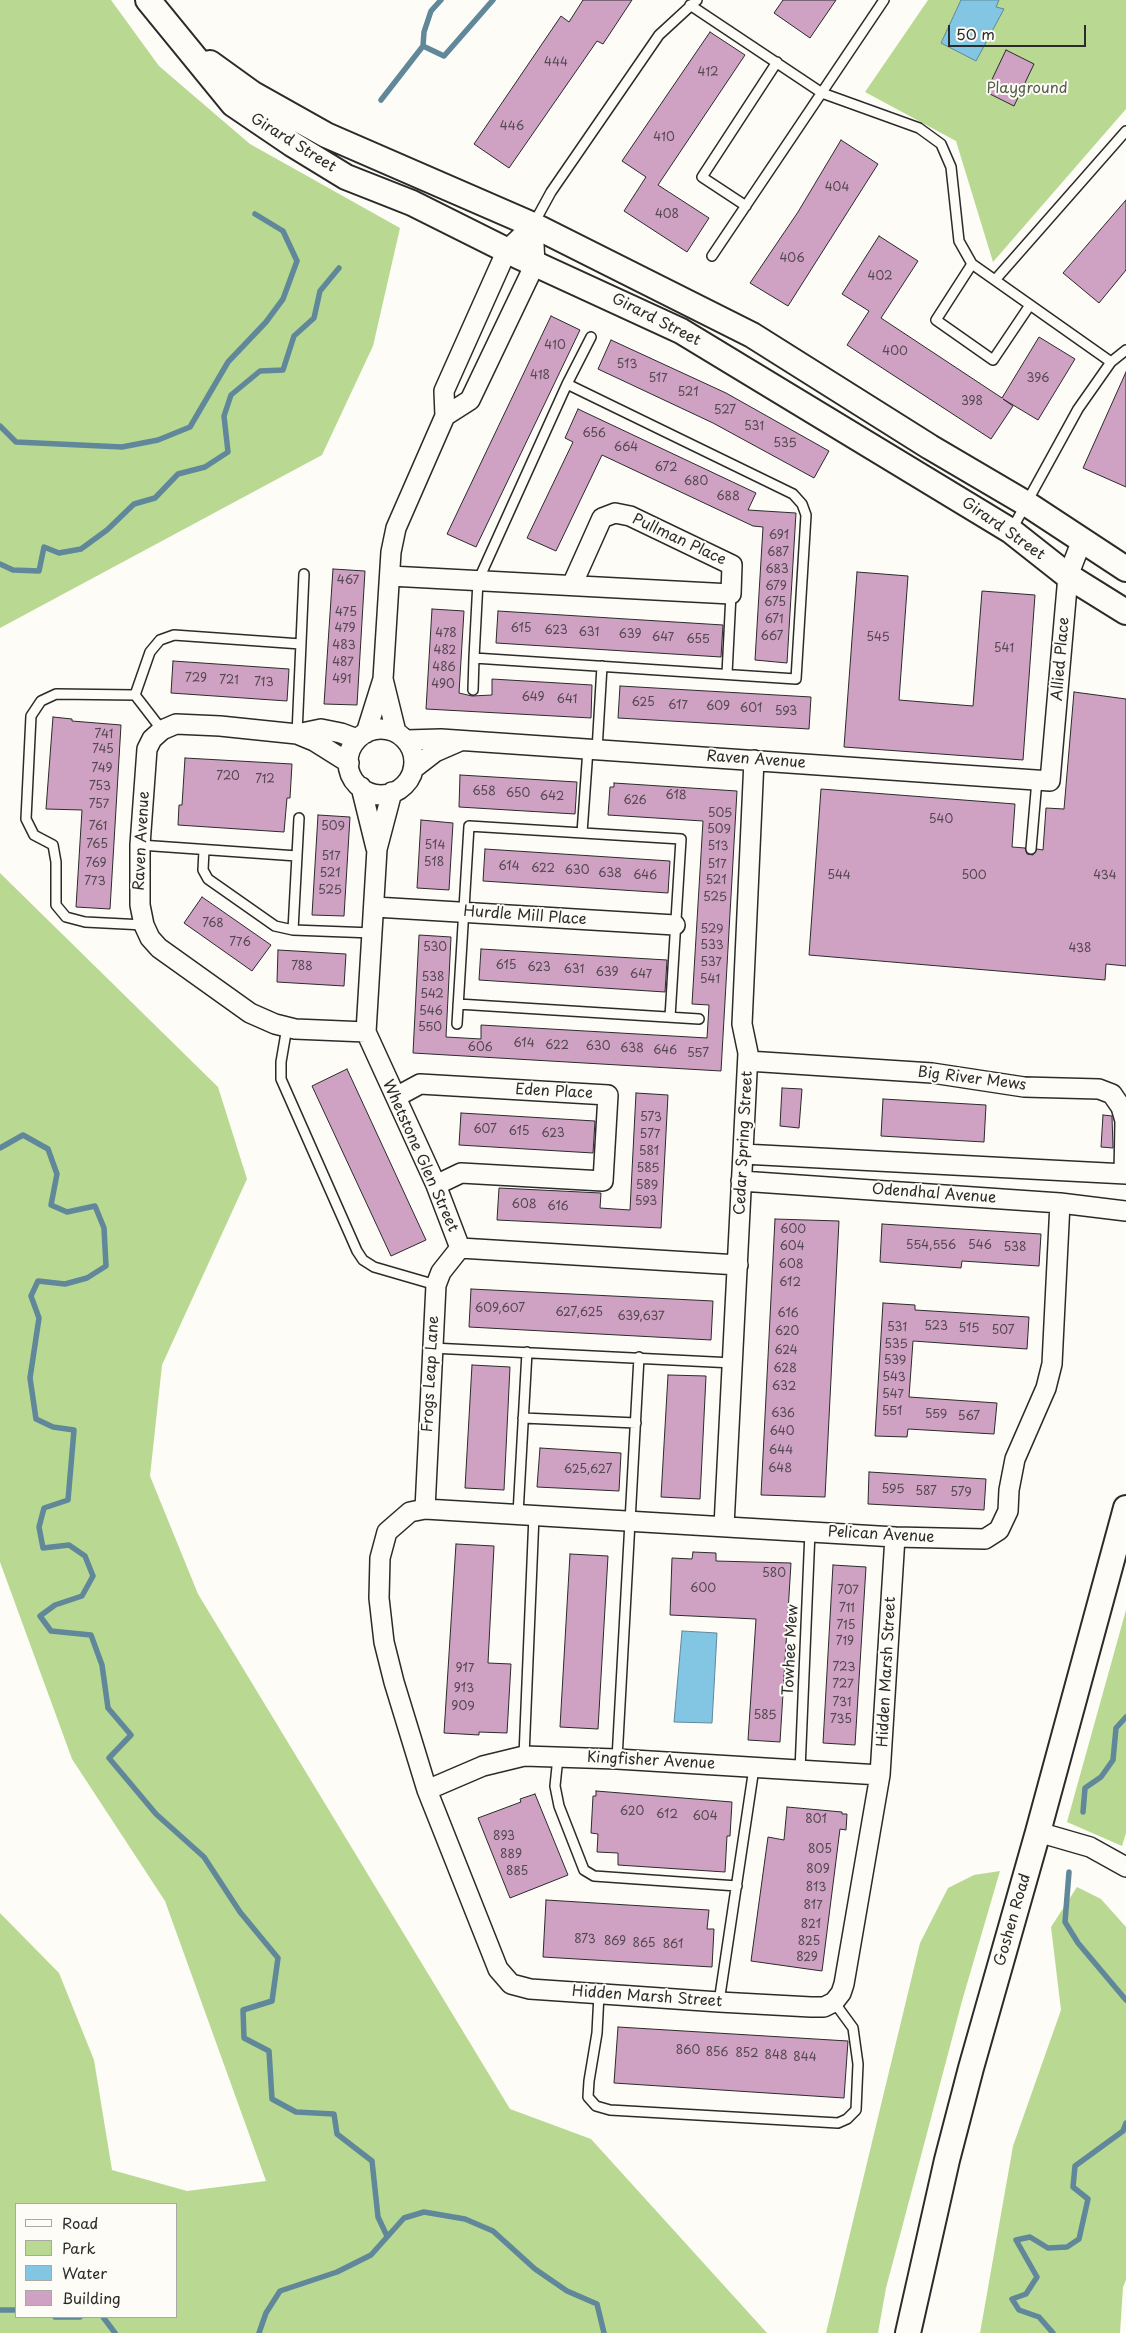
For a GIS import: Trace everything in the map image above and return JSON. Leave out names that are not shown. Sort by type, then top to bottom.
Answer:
[{"type":"street","name":"Girard Street","points":[[148,0],[233,104],[292,144],[346,177],[412,203],[535,264],[681,331],[1011,531],[1068,576],[1126,612]]},
{"type":"street","name":"Girard Street","points":[[184,44],[253,94],[326,135],[533,225],[752,335],[930,447],[1027,504],[1126,569]]},
{"type":"street","points":[[384,679],[401,736],[413,754],[413,770],[409,779],[402,787],[392,792],[376,793],[361,787],[350,772],[349,754],[362,736],[384,679],[390,576],[396,528],[445,416],[444,391],[508,250],[533,225]]},
{"type":"street","points":[[445,416],[470,400],[535,264],[533,225]]},
{"type":"street","name":"Pullman Place","points":[[572,586],[602,518],[615,513],[630,516],[732,565],[731,594]]},
{"type":"street","name":"Allied Place","points":[[1044,780],[1068,576],[1082,540]]},
{"type":"street","points":[[390,576],[731,594]]},
{"type":"street","points":[[162,730],[176,724],[220,726],[297,734],[314,741],[349,763]]},
{"type":"street","points":[[297,734],[321,729],[362,736],[376,729],[401,736]]},
{"type":"street","name":"Raven Avenue","points":[[162,730],[152,739],[147,749],[140,845],[140,905],[144,925],[150,938],[159,948],[250,1013],[275,1024],[295,1030],[366,1032]]},
{"type":"street","name":"Raven Avenue","points":[[401,736],[1044,780]]},
{"type":"street","name":"Raven Avenue","points":[[413,770],[435,752],[462,740]]},
{"type":"street","name":"Cedar Spring Street","points":[[724,1526],[748,1061],[742,1024],[754,760]]},
{"type":"street","name":"Whetstone Glen Street","points":[[361,787],[377,849]]},
{"type":"street","name":"Whetstone Glen Street","points":[[392,792],[377,849],[366,1032],[436,1185],[460,1248],[738,1265]]},
{"type":"street","name":"Hurdle Mill Place","points":[[374,907],[675,925]]},
{"type":"street","name":"Big River Mews","points":[[748,1061],[932,1073],[1024,1086],[1099,1089],[1112,1094],[1122,1108],[1125,1121],[1125,1174]]},
{"type":"street","name":"Eden Place","points":[[396,1097],[420,1084],[608,1095],[603,1181],[461,1173],[436,1185]]},
{"type":"street","name":"Odendhal Avenue","points":[[743,1154],[1125,1174]]},
{"type":"street","name":"Odendhal Avenue","points":[[741,1181],[1060,1203],[1126,1211]]},
{"type":"street","name":"Pelican Avenue","points":[[425,1509],[895,1537],[985,1539],[999,1530],[1008,1511],[1009,1490],[1015,1459],[1046,1388],[1052,1364],[1060,1203]]},
{"type":"street","name":"Frogs Leap Lane","points":[[425,1509],[436,1286],[441,1272],[460,1248]]},
{"type":"street","name":"Goshen Road","points":[[908,2333],[947,2160],[971,2068],[1038,1832],[1126,1508]]},
{"type":"street","name":"Hidden Marsh Street","points":[[425,1509],[410,1512],[387,1532],[380,1558],[379,1598],[386,1650],[427,1790],[498,1969],[511,1984],[530,1989],[719,2002],[824,2007],[834,2002],[844,1984],[880,1775],[895,1537]]},
{"type":"street","name":"Kingfisher Avenue","points":[[427,1790],[483,1766],[524,1756],[617,1759],[880,1775]]},
{"type":"street","points":[[1038,1832],[1090,1847],[1126,1867]]},
{"type":"lane","points":[[712,256],[884,0]]},
{"type":"lane","points":[[533,225],[551,192],[659,34],[694,2],[822,93],[918,128],[941,144],[951,167],[959,241],[972,264],[1111,362]]},
{"type":"lane","points":[[746,206],[702,177],[777,62]]},
{"type":"lane","points":[[995,280],[1126,131]]},
{"type":"lane","points":[[972,264],[936,320],[993,360],[1030,305]]},
{"type":"lane","points":[[472,690],[478,581],[567,384],[591,337]]},
{"type":"lane","points":[[1011,531],[1078,410],[1111,362],[1126,350]]},
{"type":"lane","points":[[474,658],[796,679],[806,515],[802,504],[793,494],[567,384]]},
{"type":"lane","points":[[297,734],[304,574]]},
{"type":"lane","points":[[727,674],[731,594]]},
{"type":"lane","points":[[135,695],[150,652],[160,640],[174,635],[301,644]]},
{"type":"lane","points":[[582,833],[602,666]]},
{"type":"lane","points":[[135,695],[56,694],[41,701],[31,716],[26,818],[34,835],[53,845],[56,862],[56,905],[66,917],[85,922],[144,925]]},
{"type":"lane","points":[[135,695],[162,730]]},
{"type":"lane","points":[[1031,849],[1044,780]]},
{"type":"lane","points":[[293,930],[299,818]]},
{"type":"lane","points":[[457,1024],[469,826],[681,839],[670,1017]]},
{"type":"lane","points":[[140,845],[297,856]]},
{"type":"lane","points":[[204,850],[203,870],[208,879],[275,926],[293,930],[372,934]]},
{"type":"lane","points":[[458,1004],[699,1019]]},
{"type":"lane","points":[[287,1027],[281,1062],[281,1079],[357,1251],[363,1260],[374,1266],[436,1286]]},
{"type":"lane","points":[[432,1348],[733,1363]]},
{"type":"lane","points":[[524,1756],[526,1515],[523,1418],[527,1352]]},
{"type":"lane","points":[[617,1759],[639,1357]]},
{"type":"lane","points":[[523,1418],[636,1423]]},
{"type":"lane","name":"Towhee Mew","points":[[800,1770],[810,1531]]},
{"type":"lane","points":[[558,1756],[555,1786],[559,1806],[584,1870],[594,1876],[737,1886]]},
{"type":"lane","points":[[719,2002],[754,1768]]},
{"type":"lane","points":[[599,1994],[597,2033],[588,2097],[596,2106],[610,2110],[838,2123],[847,2119],[856,2110],[858,2064],[853,2028],[834,2002]]},
{"type":"green space","points":[[0,0],[111,0],[159,66],[250,144],[400,228],[373,346],[322,455],[0,628]]},
{"type":"green space","name":"Playground","points":[[928,0],[1126,0],[1126,109],[993,262],[956,141],[865,92]]},
{"type":"green space","points":[[0,873],[218,1087],[247,1179],[162,1365],[150,1476],[198,1594],[510,2109],[591,2139],[767,2333],[0,2333],[0,1913],[59,1973],[94,2060],[112,2170],[187,2191],[266,2181],[165,1901],[72,1759],[0,1562]]},
{"type":"green space","points":[[1126,1610],[1126,1833],[1122,1846],[1067,1822]]},
{"type":"green space","points":[[1000,1871],[962,2001],[886,2288],[878,2333],[826,2333],[920,1943],[948,1888],[974,1875]]},
{"type":"green space","points":[[1077,1887],[1101,1899],[1126,1927],[1126,2280],[1123,2287],[1120,2333],[980,2333],[1013,2146],[1061,2010],[1051,1927]]},
{"type":"water","points":[[961,0],[999,0],[996,7],[1004,9],[976,61],[941,43]]},
{"type":"water","points":[[682,1631],[717,1633],[712,1723],[674,1722]]},
{"type":"building","points":[[583,0],[632,0],[603,44],[597,41],[509,168],[474,144],[561,16],[569,22]]},
{"type":"building","points":[[783,0],[836,0],[810,38],[774,13]]},
{"type":"building","points":[[710,32],[745,55],[658,185],[709,218],[687,252],[624,211],[646,177],[622,161]]},
{"type":"building","points":[[1006,50],[1034,64],[1014,106],[986,92]]},
{"type":"building","points":[[841,140],[878,164],[788,306],[750,283],[798,212]]},
{"type":"building","points":[[1126,200],[1126,270],[1099,303],[1063,273]]},
{"type":"building","points":[[879,236],[918,261],[881,318],[1002,398],[1039,337],[1075,359],[1038,420],[1003,399],[1013,406],[991,439],[847,345],[869,311],[842,294]]},
{"type":"building","points":[[551,316],[580,330],[476,547],[447,534]]},
{"type":"building","points":[[611,340],[726,393],[829,451],[814,478],[713,423],[598,369]]},
{"type":"building","points":[[1126,372],[1126,487],[1083,468]]},
{"type":"building","points":[[578,409],[756,493],[748,510],[796,513],[787,663],[755,660],[763,527],[753,526],[602,455],[556,551],[527,538],[573,442],[565,438]]},
{"type":"building","points":[[333,569],[365,571],[357,705],[324,704]]},
{"type":"building","points":[[857,572],[908,576],[899,700],[973,706],[982,591],[1035,595],[1023,760],[844,747]]},
{"type":"building","points":[[432,609],[464,611],[459,693],[472,696],[492,695],[492,679],[592,685],[591,718],[426,709]]},
{"type":"building","points":[[498,611],[723,625],[721,657],[496,643]]},
{"type":"building","points":[[173,661],[289,669],[287,701],[171,693]]},
{"type":"building","points":[[620,686],[811,697],[809,729],[618,718]]},
{"type":"building","points":[[1074,692],[1126,699],[1126,966],[1106,964],[1105,980],[809,955],[821,789],[1015,804],[1012,847],[1025,848],[1027,854],[1033,855],[1037,849],[1043,850],[1046,808],[1064,809]]},
{"type":"building","points":[[53,717],[72,719],[72,721],[121,725],[110,909],[76,907],[82,810],[46,809]]},
{"type":"building","points":[[185,758],[292,764],[290,798],[287,798],[284,832],[178,825],[179,805],[182,805]]},
{"type":"building","points":[[460,775],[577,782],[575,814],[459,807]]},
{"type":"building","points":[[614,783],[737,791],[721,1071],[413,1053],[419,935],[451,937],[446,1037],[481,1039],[481,1025],[707,1038],[709,1005],[692,1004],[703,821],[608,815],[610,787],[614,787]]},
{"type":"building","points":[[318,815],[350,817],[344,916],[312,915]]},
{"type":"building","points":[[421,820],[453,823],[449,890],[417,888]]},
{"type":"building","points":[[485,849],[670,861],[668,893],[483,881]]},
{"type":"building","points":[[202,897],[271,945],[252,971],[184,923]]},
{"type":"building","points":[[481,949],[667,960],[665,992],[479,980]]},
{"type":"building","points":[[278,950],[346,954],[344,986],[277,982]]},
{"type":"building","points":[[347,1069],[426,1240],[391,1256],[312,1086]]},
{"type":"building","points":[[782,1088],[802,1089],[799,1128],[780,1126]]},
{"type":"building","points":[[636,1093],[668,1095],[661,1228],[497,1220],[499,1188],[601,1193],[600,1208],[630,1210]]},
{"type":"building","points":[[883,1099],[986,1105],[984,1142],[881,1136]]},
{"type":"building","points":[[461,1113],[595,1121],[593,1153],[459,1145]]},
{"type":"building","points":[[1103,1115],[1112,1116],[1113,1148],[1101,1147]]},
{"type":"building","points":[[775,1219],[839,1221],[825,1497],[761,1495]]},
{"type":"building","points":[[882,1224],[1041,1234],[1039,1266],[962,1261],[961,1268],[880,1262]]},
{"type":"building","points":[[471,1289],[713,1301],[711,1340],[469,1327]]},
{"type":"building","points":[[883,1303],[915,1305],[915,1310],[1029,1317],[1027,1349],[913,1341],[909,1397],[997,1403],[994,1434],[908,1429],[907,1437],[875,1436]]},
{"type":"building","points":[[472,1365],[510,1367],[504,1490],[465,1488]]},
{"type":"building","points":[[668,1375],[706,1376],[700,1499],[661,1497]]},
{"type":"building","points":[[540,1448],[621,1453],[619,1491],[537,1487]]},
{"type":"building","points":[[869,1472],[986,1479],[984,1510],[868,1504]]},
{"type":"building","points":[[456,1544],[494,1546],[488,1663],[511,1664],[507,1733],[479,1732],[479,1735],[444,1733]]},
{"type":"building","points":[[693,1552],[716,1553],[716,1561],[791,1563],[780,1742],[748,1740],[756,1619],[670,1615],[672,1558],[692,1559]]},
{"type":"building","points":[[570,1554],[608,1556],[598,1729],[560,1727]]},
{"type":"building","points":[[833,1565],[866,1567],[855,1745],[823,1743]]},
{"type":"building","points":[[596,1791],[732,1802],[730,1836],[727,1836],[725,1872],[618,1865],[618,1853],[597,1852],[598,1834],[591,1833],[593,1796],[596,1796]]},
{"type":"building","points":[[535,1794],[568,1875],[510,1898],[478,1818],[521,1802],[520,1799]]},
{"type":"building","points":[[787,1807],[847,1814],[846,1830],[840,1829],[822,1971],[751,1961],[768,1837],[784,1840]]},
{"type":"building","points":[[546,1900],[709,1910],[707,1929],[714,1929],[712,1967],[543,1957]]},
{"type":"building","points":[[618,2027],[848,2041],[844,2098],[614,2083]]},
{"type":"waterway","points":[[423,46],[424,32],[431,11],[441,0]]},
{"type":"waterway","points":[[381,100],[423,46],[444,56],[493,0]]},
{"type":"waterway","points":[[0,426],[16,442],[122,447],[158,440],[190,427],[228,362],[266,322],[283,299],[297,261],[283,231],[255,214]]},
{"type":"waterway","points":[[0,564],[13,570],[39,571],[44,547],[59,553],[81,549],[107,530],[134,504],[155,498],[178,474],[205,467],[228,452],[224,416],[231,395],[260,371],[283,370],[294,336],[314,318],[320,291],[339,268]]},
{"type":"waterway","points":[[0,1148],[23,1135],[48,1149],[57,1174],[51,1205],[67,1212],[95,1206],[104,1228],[106,1266],[87,1278],[65,1284],[38,1281],[31,1296],[39,1318],[30,1378],[36,1419],[53,1427],[74,1430],[68,1500],[44,1508],[39,1527],[43,1548],[69,1545],[85,1556],[93,1576],[82,1596],[55,1605],[40,1616],[51,1631],[91,1635],[102,1665],[108,1708],[131,1735],[109,1758],[156,1814],[204,1857],[240,1912],[278,1958],[272,2001],[243,2010],[244,2038],[269,2051],[272,2099],[296,2112],[334,2114],[337,2134],[372,2161],[378,2217],[387,2236]]},
{"type":"waterway","points":[[1083,1812],[1085,1788],[1101,1777],[1113,1760],[1116,1728],[1126,1717]]},
{"type":"waterway","points":[[1069,1872],[1065,1922],[1078,1943],[1126,2000]]},
{"type":"waterway","points":[[1053,2333],[1039,2317],[1019,2310],[1012,2299],[1026,2294],[1037,2277],[1016,2240],[1030,2237],[1048,2248],[1067,2247],[1079,2239],[1088,2199],[1073,2187],[1075,2166],[1123,2131],[1126,2123]]},
{"type":"waterway","points":[[259,2333],[266,2313],[280,2291],[337,2272],[371,2255],[404,2218],[424,2212],[465,2219],[493,2231],[535,2269],[567,2291],[597,2304],[604,2333]]},
{"type":"waterway","points":[[0,2310],[15,2310]]},
{"type":"waterway","points":[[104,2318],[115,2333]]}]
